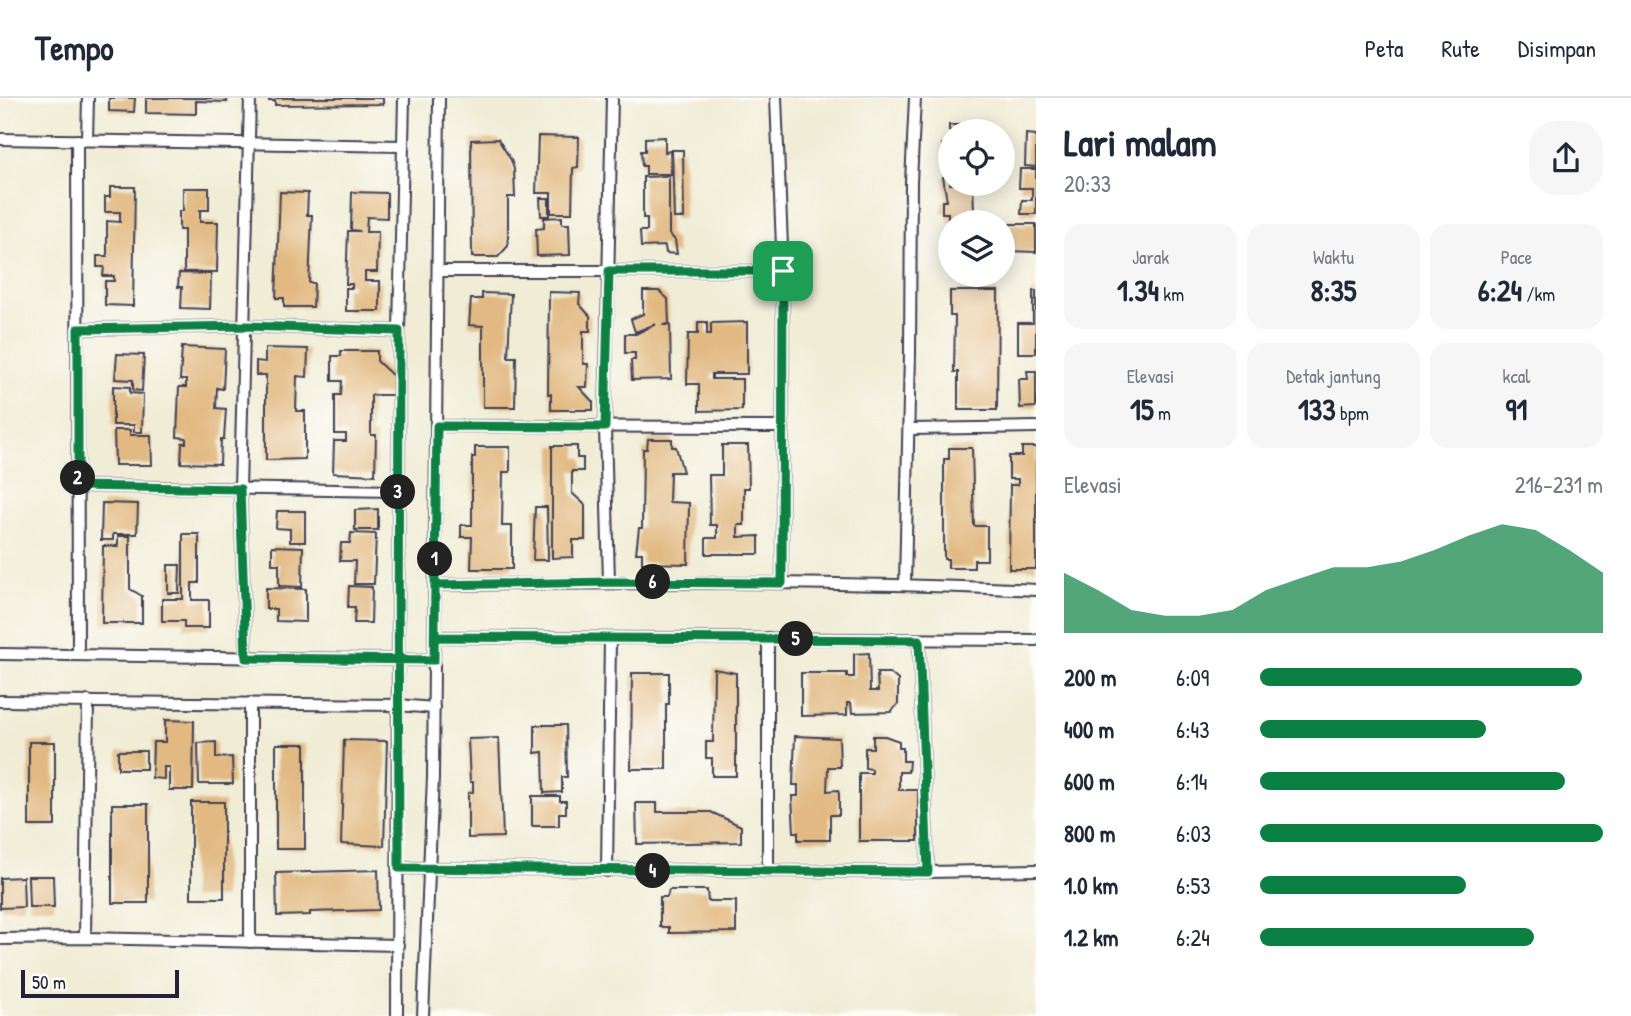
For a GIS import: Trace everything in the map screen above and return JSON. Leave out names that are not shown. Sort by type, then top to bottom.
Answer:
[{"type":"lane","points":[[78,656],[78,329],[82,140],[88,98]]},
{"type":"lane","points":[[246,658],[240,489],[250,98]]},
{"type":"lane","points":[[397,1016],[399,331],[404,98]]},
{"type":"lane","points":[[423,1016],[435,637],[439,98]]},
{"type":"lane","points":[[609,582],[605,427],[612,98]]},
{"type":"lane","points":[[776,98],[783,271],[782,583]]},
{"type":"lane","points":[[905,584],[911,182],[915,98]]},
{"type":"lane","points":[[0,139],[402,146]]},
{"type":"lane","points":[[439,271],[783,271]]},
{"type":"lane","points":[[78,329],[246,326],[399,331]]},
{"type":"lane","points":[[437,426],[783,427]]},
{"type":"lane","points":[[909,429],[1036,427]]},
{"type":"lane","points":[[78,486],[398,491]]},
{"type":"lane","points":[[435,585],[609,582],[905,584],[1036,590]]},
{"type":"lane","points":[[435,637],[1036,640]]},
{"type":"lane","points":[[607,871],[610,638]]},
{"type":"lane","points":[[768,638],[768,871]]},
{"type":"lane","points":[[919,640],[928,872]]},
{"type":"lane","points":[[0,654],[434,660]]},
{"type":"lane","points":[[0,701],[398,705],[433,708]]},
{"type":"lane","points":[[85,937],[88,701]]},
{"type":"lane","points":[[250,703],[250,942]]},
{"type":"lane","points":[[399,868],[607,871],[1036,870]]},
{"type":"lane","points":[[0,939],[85,937],[398,945]]},
{"type":"building","points":[[109,98],[135,98],[134,112],[109,111]]},
{"type":"building","points":[[146,98],[227,98],[227,102],[196,101],[196,114],[146,113]]},
{"type":"building","points":[[269,98],[383,98],[383,104],[275,105],[275,101],[269,101]]},
{"type":"building","points":[[1026,134],[1036,135],[1036,167],[1025,166]]},
{"type":"building","points":[[538,136],[579,137],[578,167],[573,168],[572,213],[551,213],[551,193],[536,193]]},
{"type":"building","points":[[665,137],[665,152],[670,151],[671,174],[646,174],[646,166],[642,166],[641,151],[645,151],[645,138]]},
{"type":"building","points":[[498,139],[514,169],[515,197],[508,197],[508,246],[498,257],[472,257],[471,140]]},
{"type":"building","points":[[672,150],[683,150],[684,218],[674,218]]},
{"type":"building","points":[[1020,169],[1036,169],[1036,214],[1021,214],[1022,200],[1032,200],[1032,188],[1019,188]]},
{"type":"building","points":[[669,176],[669,234],[675,240],[677,254],[666,253],[665,246],[641,247],[640,231],[647,231],[647,218],[643,218],[643,177]]},
{"type":"building","points":[[110,187],[135,187],[133,306],[105,305],[105,281],[114,281],[114,276],[103,276],[104,267],[97,267],[97,256],[107,256],[107,221],[120,222],[120,212],[105,212],[105,197],[110,197]]},
{"type":"building","points":[[183,188],[209,188],[209,210],[200,210],[200,222],[218,222],[217,272],[184,272],[184,230],[179,230],[179,211],[183,211]]},
{"type":"building","points":[[280,192],[308,193],[307,215],[312,215],[309,283],[314,283],[313,307],[284,307],[284,298],[276,298]]},
{"type":"building","points":[[352,192],[387,193],[387,218],[367,217],[366,232],[378,232],[377,272],[365,272],[365,281],[380,281],[380,311],[346,311],[346,288],[352,288],[352,284],[346,284],[348,231],[360,231],[351,230]]},
{"type":"building","points":[[946,196],[973,196],[974,210],[942,210],[942,201],[947,201]]},
{"type":"building","points":[[540,198],[549,198],[549,216],[541,216]]},
{"type":"building","points":[[562,217],[562,224],[569,224],[570,255],[537,256],[536,229],[544,228],[544,218]]},
{"type":"building","points":[[1015,224],[1036,224],[1036,252],[1015,251]]},
{"type":"building","points":[[179,273],[211,274],[210,309],[181,308],[182,287],[178,287]]},
{"type":"building","points":[[643,291],[659,291],[668,299],[669,324],[662,325],[670,325],[671,379],[632,380],[631,360],[635,360],[635,353],[625,353],[625,334],[636,334],[656,324],[635,332],[631,319],[643,314]]},
{"type":"building","points":[[950,291],[998,291],[997,410],[958,410],[958,372],[954,372],[955,316],[950,316]]},
{"type":"building","points":[[1033,291],[1036,291],[1036,353],[1018,353],[1018,323],[1033,323]]},
{"type":"building","points":[[549,292],[580,293],[579,304],[590,316],[590,331],[583,331],[583,364],[588,364],[587,387],[579,387],[593,402],[593,410],[551,410],[551,394],[548,394]]},
{"type":"building","points":[[482,293],[511,294],[508,357],[516,357],[515,407],[483,407],[483,326],[469,325],[471,299],[482,299]]},
{"type":"building","points":[[698,322],[707,322],[707,334],[711,334],[711,323],[747,322],[747,374],[712,374],[712,379],[742,379],[742,410],[699,411],[699,384],[687,384],[688,334],[698,334]]},
{"type":"building","points":[[182,347],[225,349],[223,389],[217,388],[216,408],[226,409],[220,464],[181,463],[182,443],[186,443],[186,438],[177,437],[179,387],[186,387],[186,380],[180,380]]},
{"type":"building","points":[[265,348],[308,349],[307,377],[297,376],[296,411],[305,411],[305,459],[266,460],[266,375],[256,375],[256,361],[265,362]]},
{"type":"building","points":[[341,351],[377,351],[377,361],[394,377],[394,395],[371,395],[371,435],[376,435],[375,475],[333,473],[334,441],[346,441],[346,434],[335,434],[335,395],[341,395],[342,381],[332,381],[332,356],[341,356]]},
{"type":"building","points":[[117,354],[144,355],[142,391],[133,390],[133,380],[115,379]]},
{"type":"building","points":[[1027,371],[1036,371],[1036,407],[1020,408],[1019,379],[1028,379]]},
{"type":"building","points":[[113,386],[130,387],[130,393],[143,394],[142,432],[134,432],[134,425],[113,425]]},
{"type":"building","points":[[114,430],[130,430],[130,435],[151,435],[152,465],[115,465]]},
{"type":"building","points":[[648,439],[672,439],[672,447],[676,447],[683,472],[670,472],[669,502],[689,503],[688,564],[642,563],[642,553],[636,553],[639,528],[642,528],[643,449],[647,449]]},
{"type":"building","points":[[722,445],[748,445],[749,488],[744,488],[744,525],[738,525],[738,537],[759,536],[759,554],[706,554],[706,538],[717,538],[717,525],[710,525],[709,475],[722,475]]},
{"type":"building","points":[[552,446],[577,446],[577,458],[583,458],[583,471],[572,471],[572,493],[585,505],[585,540],[573,540],[573,557],[552,558]]},
{"type":"building","points":[[475,447],[510,447],[510,472],[503,472],[502,526],[512,526],[512,569],[471,569],[472,537],[461,537],[461,525],[472,525],[472,457],[475,457]]},
{"type":"building","points":[[1022,447],[1036,447],[1036,569],[1009,569],[1010,485],[1018,485],[1018,479],[1009,479],[1009,456],[1022,456]]},
{"type":"building","points":[[949,448],[972,448],[974,526],[987,526],[987,560],[974,560],[974,568],[948,568],[948,559],[944,559],[944,459],[949,459]]},
{"type":"building","points":[[102,503],[138,504],[137,534],[113,534],[113,540],[101,540]]},
{"type":"building","points":[[535,507],[547,507],[548,560],[533,560]]},
{"type":"building","points":[[378,509],[378,530],[355,530],[355,510]]},
{"type":"building","points":[[277,511],[305,511],[305,542],[290,542],[290,529],[276,528]]},
{"type":"building","points":[[351,533],[376,534],[374,584],[354,584],[355,561],[340,561],[341,543],[350,543]]},
{"type":"building","points":[[183,534],[199,534],[199,583],[192,583],[192,600],[209,600],[209,628],[184,628],[184,621],[162,621],[162,599],[183,599]]},
{"type":"building","points":[[118,536],[130,536],[130,589],[142,596],[142,623],[102,623],[103,546],[118,546]]},
{"type":"building","points":[[272,546],[303,547],[302,587],[279,586],[279,564],[272,564]]},
{"type":"building","points":[[168,565],[180,565],[179,593],[168,593]]},
{"type":"building","points":[[349,586],[372,587],[371,623],[354,623],[355,607],[348,607]]},
{"type":"building","points":[[266,588],[306,589],[306,622],[276,621],[276,609],[266,609]]},
{"type":"building","points":[[869,653],[870,691],[878,691],[877,673],[890,673],[898,680],[898,704],[891,712],[852,713],[851,703],[847,703],[847,715],[801,716],[801,673],[847,673],[847,677],[854,677],[854,654]]},
{"type":"building","points":[[714,669],[736,673],[736,776],[712,776],[712,758],[706,758],[706,742],[713,742]]},
{"type":"building","points":[[632,673],[669,673],[666,769],[631,769]]},
{"type":"building","points":[[165,720],[194,721],[193,790],[169,790],[169,767],[164,767],[164,779],[152,778],[153,742],[165,742]]},
{"type":"building","points":[[535,725],[566,725],[567,777],[562,777],[562,792],[544,793],[543,752],[535,753]]},
{"type":"building","points":[[795,736],[839,738],[840,767],[828,767],[827,791],[838,790],[839,794],[839,815],[830,815],[830,840],[798,840],[798,832],[794,832],[792,796],[798,796],[798,785],[793,785]]},
{"type":"building","points":[[873,736],[885,736],[899,741],[899,748],[903,748],[903,761],[909,761],[908,772],[899,772],[899,790],[918,790],[918,841],[859,841],[859,773],[872,773],[872,769],[865,768],[865,748],[873,748]]},
{"type":"building","points":[[499,738],[503,837],[468,838],[468,793],[473,792],[473,782],[470,782],[468,739]]},
{"type":"building","points":[[344,740],[387,741],[384,846],[341,844]]},
{"type":"building","points":[[29,742],[55,742],[55,826],[29,826]]},
{"type":"building","points":[[216,742],[216,758],[232,757],[233,784],[199,784],[198,743]]},
{"type":"building","points":[[276,744],[305,744],[305,849],[276,849]]},
{"type":"building","points":[[118,751],[146,751],[146,769],[118,769]]},
{"type":"building","points":[[532,796],[560,796],[560,801],[566,801],[566,813],[559,813],[559,826],[532,826]]},
{"type":"building","points":[[191,802],[224,802],[224,898],[191,898]]},
{"type":"building","points":[[636,803],[657,803],[657,812],[711,812],[741,826],[741,842],[637,844]]},
{"type":"building","points":[[112,804],[148,804],[148,903],[112,903]]},
{"type":"building","points":[[378,870],[379,910],[277,916],[276,873]]},
{"type":"building","points":[[28,876],[53,876],[54,907],[29,907]]},
{"type":"building","points":[[23,877],[24,907],[0,908],[0,878]]},
{"type":"building","points":[[669,890],[707,890],[708,901],[736,901],[736,932],[669,933],[669,927],[660,927],[660,897],[667,897]]},
{"type":"route","points":[[783,271],[609,271],[605,427],[437,426],[434,660],[398,659],[246,658],[240,489],[78,486],[78,329],[246,326],[399,331],[398,491],[398,575],[398,659],[398,705],[399,868],[928,872],[919,640],[435,637],[435,585],[782,583],[783,271]]}]
